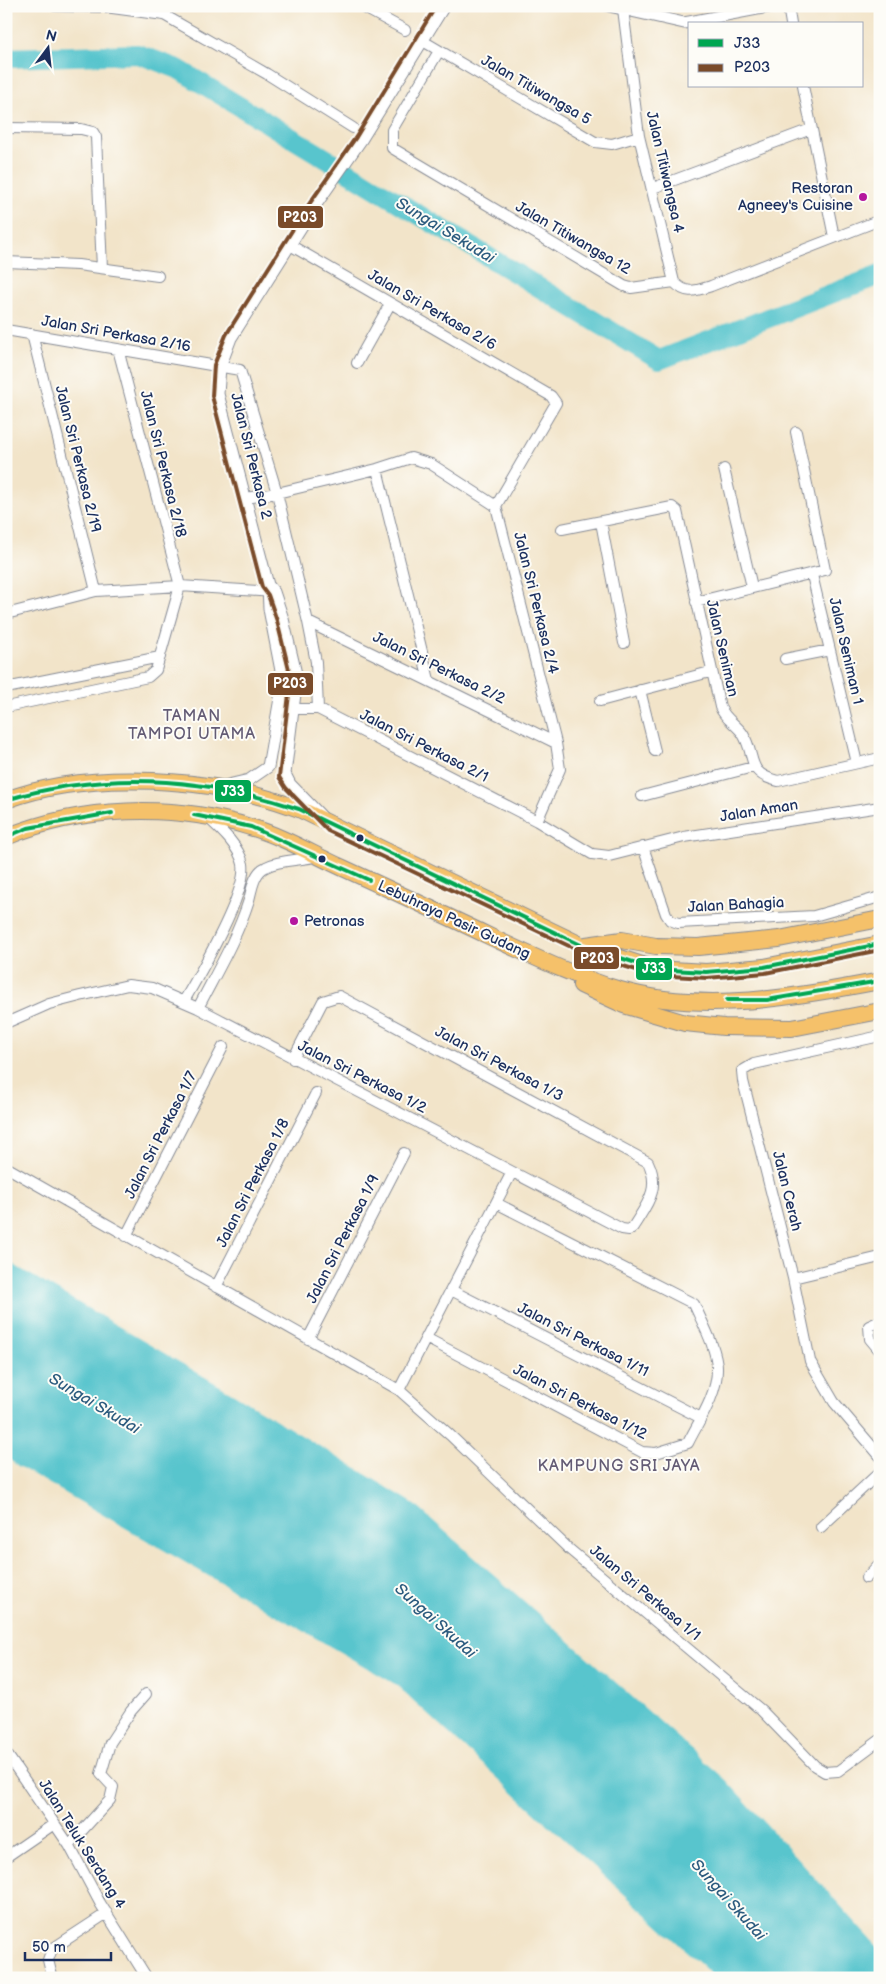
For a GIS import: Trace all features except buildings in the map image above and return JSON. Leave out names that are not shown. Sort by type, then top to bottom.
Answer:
[{"type":"highway","points":[[6,800],[33,791],[88,783],[138,780],[217,787],[271,798],[584,946],[655,968],[706,972],[764,967],[880,944]]},
{"type":"highway","name":"Lebuhraya Pasir Gudang","points":[[6,837],[28,828],[85,816],[133,811],[207,816],[251,827],[318,856],[566,972],[621,990],[665,999],[767,1000],[880,981]]},
{"type":"highway","points":[[584,946],[622,940],[656,946],[698,947],[779,940],[880,919]]},
{"type":"highway","points":[[566,972],[575,981],[591,991],[624,1005],[685,1023],[724,1028],[792,1028],[880,1011]]},
{"type":"street","points":[[54,6],[167,11],[353,128]]},
{"type":"street","points":[[361,6],[405,30]]},
{"type":"street","name":"Jalan Sri Perkasa 2","points":[[331,825],[290,784],[285,774],[297,678],[270,590],[218,394],[220,367],[231,338],[290,245],[361,140],[444,6]]},
{"type":"street","points":[[609,6],[684,23],[688,22]]},
{"type":"street","points":[[689,22],[773,6]]},
{"type":"street","points":[[788,6],[791,22]]},
{"type":"street","name":"Jalan Titiwangsa 4","points":[[623,9],[639,136],[674,282]]},
{"type":"street","name":"Jalan Titiwangsa 5","points":[[423,41],[595,142],[612,144],[639,136]]},
{"type":"street","name":"Jalan Titiwangsa 12","points":[[439,51],[392,130],[392,148],[624,286],[631,288],[674,282]]},
{"type":"street","points":[[803,88],[834,237]]},
{"type":"street","points":[[6,128],[81,129],[92,132],[96,146],[102,268]]},
{"type":"street","points":[[653,188],[811,129]]},
{"type":"street","points":[[674,282],[681,290],[691,292],[880,220]]},
{"type":"street","name":"Jalan Sri Perkasa 2/6","points":[[290,245],[551,396],[556,404],[496,506]]},
{"type":"street","points":[[6,262],[102,268],[158,276]]},
{"type":"street","points":[[357,363],[390,304]]},
{"type":"street","name":"Jalan Sri Perkasa 2/16","points":[[6,330],[235,368],[242,373],[277,494]]},
{"type":"street","name":"Jalan Sri Perkasa 2/19","points":[[32,334],[96,591]]},
{"type":"street","name":"Jalan Sri Perkasa 2/18","points":[[118,349],[180,586]]},
{"type":"street","points":[[696,602],[752,587],[823,572],[825,568],[796,432]]},
{"type":"street","points":[[246,498],[277,494],[377,469],[411,458],[431,464],[496,506]]},
{"type":"street","points":[[377,469],[429,680]]},
{"type":"street","points":[[724,469],[752,587]]},
{"type":"street","points":[[277,494],[316,662],[318,709]]},
{"type":"street","name":"Jalan Sri Perkasa 2/4","points":[[496,506],[556,742],[560,769],[537,821]]},
{"type":"street","name":"Jalan Seniman","points":[[562,529],[675,508],[710,672],[720,707],[724,716],[742,733],[753,767]]},
{"type":"street","points":[[601,522],[624,643]]},
{"type":"street","name":"Jalan Seniman 1","points":[[812,575],[857,763]]},
{"type":"street","points":[[6,707],[148,677],[156,670],[167,625],[180,586]]},
{"type":"street","points":[[6,614],[96,591],[180,586],[270,590]]},
{"type":"street","name":"Jalan Sri Perkasa 2","points":[[217,787],[249,780],[268,767],[284,681],[270,590]]},
{"type":"street","name":"Jalan Sri Perkasa 2/2","points":[[308,622],[556,742]]},
{"type":"street","points":[[785,658],[830,650]]},
{"type":"street","points":[[6,688],[160,656]]},
{"type":"street","points":[[600,701],[710,672]]},
{"type":"street","points":[[640,690],[655,752]]},
{"type":"street","name":"Jalan Sri Perkasa 2/1","points":[[294,709],[318,709],[537,821],[592,854],[609,856]]},
{"type":"street","points":[[642,796],[753,767],[765,778],[778,781],[880,758]]},
{"type":"street","name":"Jalan Aman","points":[[609,856],[684,837],[880,807]]},
{"type":"street","points":[[184,1002],[224,927],[243,873],[243,863],[238,852],[228,837],[207,816]]},
{"type":"street","name":"Jalan Bahagia","points":[[643,847],[666,914],[670,920],[678,924],[814,916],[880,897]]},
{"type":"street","points":[[198,1008],[242,921],[257,874],[264,867],[278,863],[301,861],[318,856]]},
{"type":"street","name":"Jalan Sri Perkasa 1/2","points":[[6,1023],[50,1004],[128,985],[152,988],[198,1008],[622,1229],[629,1230]]},
{"type":"street","name":"Jalan Sri Perkasa 1/3","points":[[293,1059],[323,1001],[339,996],[648,1162],[654,1174],[651,1196],[633,1227],[629,1230]]},
{"type":"street","name":"Jalan Cerah","points":[[880,1036],[754,1064],[742,1071],[793,1278],[810,1361],[834,1402],[880,1456]]},
{"type":"street","name":"Jalan Sri Perkasa 1/7","points":[[126,1236],[223,1047]]},
{"type":"street","name":"Jalan Sri Perkasa 1/8","points":[[216,1288],[316,1093]]},
{"type":"street","name":"Jalan Sri Perkasa 1/9","points":[[308,1339],[404,1153]]},
{"type":"street","name":"Jalan Sri Perkasa 1/1","points":[[6,1168],[399,1390],[450,1435],[569,1549],[762,1710],[815,1766],[825,1772],[838,1771],[880,1740]]},
{"type":"street","points":[[399,1390],[512,1172]]},
{"type":"street","name":"Jalan Sri Perkasa 1/12","points":[[426,1338],[642,1452],[656,1452],[688,1443],[701,1418],[715,1385],[718,1369],[709,1336],[694,1304],[496,1203]]},
{"type":"street","points":[[793,1278],[880,1257]]},
{"type":"street","name":"Jalan Sri Perkasa 1/11","points":[[451,1290],[701,1418]]},
{"type":"street","points":[[880,1321],[869,1326],[870,1339],[880,1351]]},
{"type":"street","points":[[820,1527],[880,1472]]},
{"type":"street","points":[[866,1578],[880,1563]]},
{"type":"street","points":[[69,1845],[110,1800],[114,1787],[101,1774],[110,1743],[146,1694]]},
{"type":"street","name":"Jalan Teluk Serdang 4","points":[[6,1753],[69,1845],[107,1913],[147,1978]]},
{"type":"street","points":[[6,1857],[54,1824]]},
{"type":"street","points":[[50,1978],[52,1976],[48,1960],[52,1949],[107,1913]]},
{"type":"water","name":"Sungai Skudai","points":[[6,1272],[231,1404],[407,1511],[719,1787],[880,1964],[880,1978],[727,1978],[716,1965],[401,1676],[21,1456],[6,1445]]},
{"type":"waterway","name":"Sungai Sekudai","points":[[6,58],[138,54],[178,69],[659,360],[880,275]]},
{"type":"waterway","points":[[6,1272],[231,1404],[407,1511],[719,1787],[880,1964]]},
{"type":"waterway","points":[[6,1445],[21,1456],[401,1676],[716,1965],[727,1978]]},
{"type":"transit line","name":"P203","points":[[436,6],[356,137],[305,210],[226,335],[214,365],[212,396],[262,587],[268,595],[277,621],[291,678],[279,777],[286,788],[328,831],[590,956],[653,975],[707,978],[765,973],[880,950]]},
{"type":"transit line","name":"J33","points":[[6,800],[79,785],[116,782],[190,784],[263,798],[299,809],[583,946],[655,969],[706,972],[764,967],[880,944]]},
{"type":"transit line","name":"J33","points":[[6,837],[28,828],[112,813]]},
{"type":"transit line","name":"J33","points":[[194,815],[251,827],[369,880]]},
{"type":"transit line","name":"J33","points":[[727,1000],[767,1000],[880,981]]},
{"type":"place","name":"Restoran Agneey's Cuisine","points":[[863,197]]},
{"type":"place","name":"Petronas","points":[[294,921]]},
{"type":"district","name":"TAMAN TAMPOI UTAMA","points":[[192,725]]},
{"type":"district","name":"KAMPUNG SRI JAYA","points":[[619,1466]]}]
